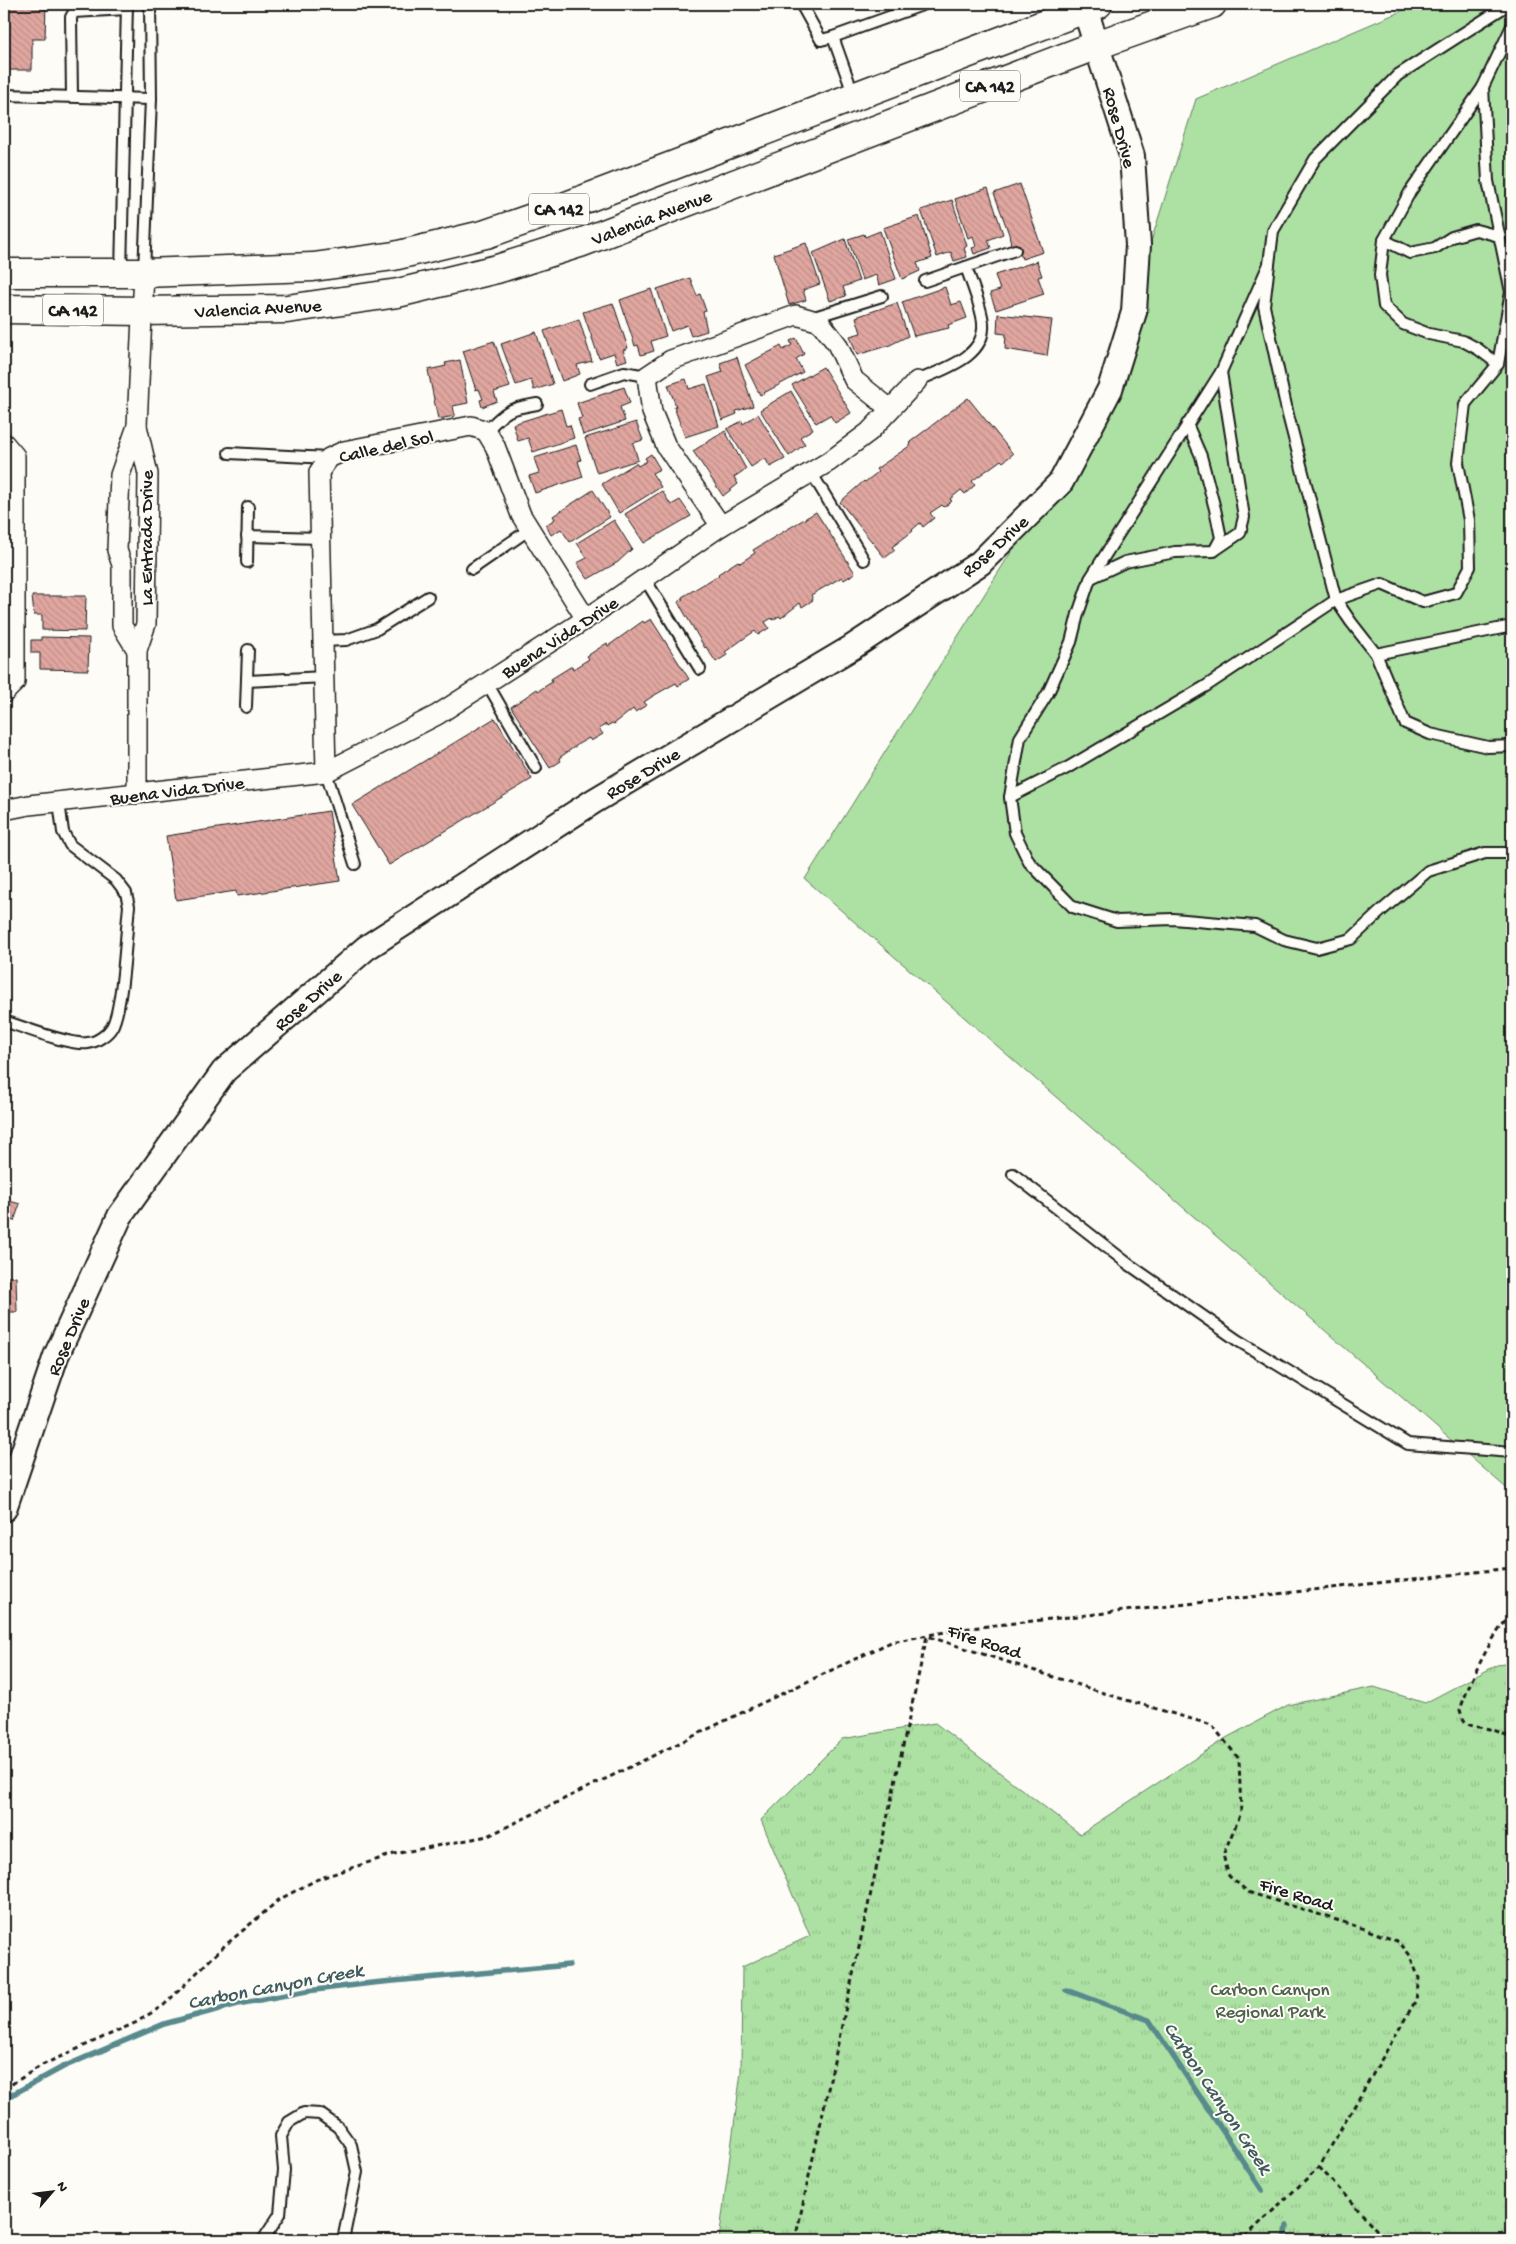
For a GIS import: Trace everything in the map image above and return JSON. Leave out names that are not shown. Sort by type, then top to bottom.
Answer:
[{"type":"main road","name":"Valencia Avenue","points":[[4,309],[142,311],[286,309],[398,293],[496,269],[580,243],[1097,45],[1212,4]]},
{"type":"main road","name":"Valencia Avenue","points":[[4,273],[132,273],[313,267],[394,256],[486,234],[561,208],[854,97],[1087,5]]},
{"type":"street","name":"Rose Drive","points":[[4,1509],[56,1356],[120,1216],[224,1071],[366,948],[594,801],[851,648],[980,563],[1061,482],[1110,389],[1134,312],[1138,245],[1132,156],[1097,45],[1087,5]]},
{"type":"street","name":"La Entrada Drive","points":[[132,273],[142,311],[137,426],[148,474],[146,624],[137,650],[137,794]]},
{"type":"street","points":[[721,526],[666,446],[652,412],[647,376],[671,360],[796,315],[820,322],[837,344],[854,380],[889,408]]},
{"type":"street","name":"Buena Vida Drive","points":[[4,810],[29,805],[326,772],[437,715],[586,619],[721,526],[811,472],[869,432],[889,408],[917,381]]},
{"type":"street","name":"La Entrada Drive","points":[[137,426],[120,475],[117,550],[122,565],[122,626],[137,650]]},
{"type":"street","name":"Calle del Sol","points":[[326,772],[319,472],[329,458],[344,451],[471,426],[486,431]]},
{"type":"street","points":[[486,431],[495,446],[521,515],[586,619]]},
{"type":"street","points":[[4,443],[15,456],[15,682],[4,693]]},
{"type":"lane","points":[[132,273],[151,99],[150,4]]},
{"type":"lane","points":[[801,4],[821,40],[833,38],[925,4]]},
{"type":"lane","points":[[1509,4],[1398,75],[1316,159],[1273,232],[1264,306],[1288,416],[1336,600],[1376,654],[1404,723],[1430,734],[1488,747],[1512,746]]},
{"type":"lane","points":[[72,96],[71,17],[74,12],[127,6],[126,99],[132,273]]},
{"type":"lane","points":[[1498,364],[1478,349],[1463,341],[1429,334],[1403,324],[1384,306],[1380,275],[1384,240],[1410,192],[1484,87],[1512,26]]},
{"type":"lane","points":[[833,38],[854,97]]},
{"type":"lane","points":[[1010,797],[1067,768],[1206,686],[1336,600],[1382,584],[1423,602],[1456,593],[1470,567],[1469,520],[1458,463],[1465,404],[1498,364],[1510,292],[1488,180],[1484,87]]},
{"type":"lane","points":[[4,95],[151,99]]},
{"type":"lane","points":[[1384,240],[1410,253],[1435,248],[1452,238],[1476,230],[1499,236]]},
{"type":"lane","points":[[925,281],[1015,250]]},
{"type":"lane","points":[[1269,264],[1221,372],[1090,579],[1071,642],[1048,693],[1020,738],[1010,797],[1015,833],[1029,862],[1073,907],[1116,921],[1173,918],[1255,926],[1284,940],[1317,948],[1351,939],[1428,871],[1485,853],[1512,853]]},
{"type":"lane","name":"Buena Vida Drive","points":[[917,381],[964,359],[979,344],[983,324],[966,267]]},
{"type":"lane","points":[[809,319],[882,296]]},
{"type":"lane","points":[[590,384],[624,372],[647,376]]},
{"type":"lane","points":[[1090,579],[1125,562],[1175,552],[1214,551],[1240,532],[1244,518],[1221,372]]},
{"type":"lane","points":[[486,431],[505,412],[512,408],[537,404]]},
{"type":"lane","points":[[1187,424],[1202,456],[1215,509],[1221,538],[1214,551]]},
{"type":"lane","points":[[229,453],[329,458]]},
{"type":"lane","points":[[811,472],[864,560]]},
{"type":"lane","points":[[248,507],[248,562]]},
{"type":"lane","points":[[472,569],[530,529]]},
{"type":"lane","points":[[248,536],[321,538]]},
{"type":"lane","points":[[645,579],[700,669]]},
{"type":"lane","points":[[323,641],[346,640],[377,629],[428,597]]},
{"type":"lane","points":[[1376,654],[1512,626]]},
{"type":"lane","points":[[246,707],[248,650]]},
{"type":"lane","points":[[247,681],[324,677]]},
{"type":"lane","points":[[487,683],[536,768]]},
{"type":"lane","points":[[326,772],[355,864]]},
{"type":"lane","points":[[4,1021],[74,1043],[89,1044],[103,1037],[113,1026],[119,1004],[129,906],[126,893],[116,880],[70,844],[63,832],[59,802]]},
{"type":"lane","points":[[1013,1174],[1127,1263],[1230,1335],[1408,1444],[1512,1452]]},
{"type":"lane","points":[[263,2240],[280,2214],[284,2170],[281,2136],[289,2122],[304,2113],[320,2114],[338,2127],[351,2145],[358,2172],[343,2240]]},
{"type":"path","points":[[4,2089],[42,2065],[134,2023],[164,2005],[222,1948],[280,1899],[318,1878],[394,1854],[488,1836],[891,1642],[961,1628],[1512,1568]]},
{"type":"path","points":[[1512,1615],[1500,1628],[1489,1648],[1460,1710],[1463,1719],[1470,1726],[1484,1728],[1512,1737]]},
{"type":"path","points":[[795,2240],[927,1636]]},
{"type":"path","name":"Fire Road","points":[[927,1636],[1116,1697],[1212,1725],[1239,1759],[1241,1813],[1222,1855],[1230,1876],[1248,1892],[1365,1929],[1398,1942],[1410,1954],[1419,1978],[1416,2000],[1319,2167],[1242,2240]]},
{"type":"path","points":[[1319,2167],[1385,2239],[1389,2240]]},
{"type":"green space","points":[[1418,4],[1512,4],[1512,1493],[805,879],[1095,419],[1196,99]]},
{"type":"green space","name":"Carbon Canyon Regional Park","points":[[1512,1663],[1512,2240],[719,2240],[741,2072],[742,1967],[810,1936],[761,1820],[842,1739],[935,1723],[1080,1834],[1226,1738],[1288,1705],[1374,1687],[1425,1703],[1497,1665]]},
{"type":"building","points":[[4,4],[46,4],[45,39],[32,39],[32,70],[4,70]]},
{"type":"building","points":[[1020,184],[1043,252],[1022,259],[1017,244],[1011,245],[1009,234],[994,193]]},
{"type":"building","points":[[988,188],[1003,234],[988,240],[991,248],[974,254],[972,248],[976,247],[973,236],[968,238],[955,199]]},
{"type":"building","points":[[952,200],[967,246],[964,248],[967,257],[954,261],[951,252],[937,257],[921,210]]},
{"type":"building","points":[[919,216],[932,258],[917,263],[920,271],[902,279],[883,228]]},
{"type":"building","points":[[880,231],[896,279],[879,285],[876,275],[862,280],[848,239],[864,234],[865,237]]},
{"type":"building","points":[[845,239],[859,281],[843,287],[846,296],[830,301],[813,253]]},
{"type":"building","points":[[806,243],[820,284],[803,290],[806,300],[789,305],[774,254]]},
{"type":"building","points":[[1037,261],[1042,276],[1038,277],[1044,294],[996,310],[990,293],[1000,290],[995,275]]},
{"type":"building","points":[[690,278],[697,296],[700,294],[706,311],[703,312],[707,331],[691,336],[687,325],[671,331],[657,289]]},
{"type":"building","points":[[945,287],[951,305],[961,302],[967,318],[948,325],[949,328],[914,336],[902,302]]},
{"type":"building","points":[[651,289],[666,336],[651,341],[654,351],[641,355],[638,345],[635,346],[620,300]]},
{"type":"building","points":[[613,303],[628,348],[623,350],[627,360],[617,363],[614,353],[599,358],[583,312]]},
{"type":"building","points":[[897,303],[908,336],[890,345],[857,355],[850,336],[861,333],[856,317]]},
{"type":"building","points":[[998,314],[1052,320],[1047,356],[1005,349],[1006,334],[997,333]]},
{"type":"building","points":[[579,319],[592,361],[577,365],[580,374],[562,381],[544,331]]},
{"type":"building","points":[[536,332],[553,384],[534,390],[531,380],[516,385],[501,344]]},
{"type":"building","points":[[796,338],[804,354],[796,359],[803,372],[760,395],[745,365],[781,346],[783,350],[792,345],[790,341]]},
{"type":"building","points":[[494,341],[510,387],[494,392],[497,401],[482,407],[480,400],[483,399],[479,389],[476,390],[463,351]]},
{"type":"building","points":[[737,357],[753,406],[736,411],[737,414],[722,420],[708,377],[723,372],[720,363]]},
{"type":"building","points":[[460,360],[468,403],[453,406],[455,416],[438,419],[428,370],[446,366],[445,363]]},
{"type":"building","points":[[823,367],[851,413],[835,423],[830,415],[816,423],[792,385]]},
{"type":"building","points":[[686,379],[689,389],[706,384],[719,426],[685,437],[668,385]]},
{"type":"building","points":[[624,387],[630,403],[620,407],[625,421],[583,435],[578,419],[582,418],[577,403]]},
{"type":"building","points":[[791,391],[813,429],[800,437],[805,444],[789,456],[760,410]]},
{"type":"building","points":[[968,398],[1013,454],[1003,462],[1001,460],[972,481],[975,485],[965,494],[961,490],[944,507],[942,505],[930,513],[934,518],[923,527],[920,523],[913,531],[892,547],[895,550],[885,558],[840,502],[864,481],[878,472],[876,469],[911,445],[910,442]]},
{"type":"building","points":[[561,409],[566,426],[570,425],[574,438],[533,452],[528,438],[518,441],[513,424]]},
{"type":"building","points":[[758,414],[785,459],[770,467],[765,458],[751,467],[727,429],[742,421],[743,424]]},
{"type":"building","points":[[636,422],[643,440],[633,443],[638,460],[597,473],[585,438]]},
{"type":"building","points":[[725,431],[746,469],[734,477],[738,484],[723,496],[693,451]]},
{"type":"building","points":[[576,445],[581,460],[578,461],[583,477],[535,493],[529,476],[539,473],[534,458]]},
{"type":"building","points":[[651,454],[660,469],[652,473],[661,487],[619,513],[602,484],[636,463],[638,466],[647,461],[645,458]]},
{"type":"building","points":[[593,490],[610,517],[570,542],[561,529],[551,535],[546,525],[555,519],[553,516]]},
{"type":"building","points":[[662,491],[671,505],[680,500],[691,516],[644,543],[625,514]]},
{"type":"building","points":[[816,512],[855,573],[844,580],[842,577],[811,595],[813,600],[802,607],[800,603],[781,618],[779,616],[765,622],[769,628],[758,635],[755,631],[725,652],[727,655],[716,662],[705,648],[678,602],[683,599],[682,597],[719,575],[738,561],[740,563],[755,553],[753,550]]},
{"type":"building","points":[[614,520],[632,549],[618,562],[588,579],[577,563],[587,558],[577,543]]},
{"type":"building","points":[[32,596],[86,596],[85,631],[42,630],[42,615],[34,615]]},
{"type":"building","points":[[651,619],[689,679],[678,686],[676,683],[653,696],[644,702],[647,705],[635,712],[633,709],[614,724],[612,723],[607,726],[606,724],[599,729],[603,734],[591,741],[589,738],[580,743],[559,758],[561,761],[550,768],[511,707],[537,689],[538,691],[552,682],[551,679],[572,666],[573,669],[589,659],[587,656],[607,643],[608,646],[643,621],[644,623]]},
{"type":"building","points":[[41,637],[89,638],[88,670],[40,669],[40,653],[31,653],[31,640],[41,640]]},
{"type":"building","points":[[495,718],[532,779],[389,865],[352,805]]},
{"type":"building","points":[[329,811],[340,881],[237,896],[236,891],[176,900],[166,836]]},
{"type":"building","points":[[4,1196],[7,1197],[6,1200],[20,1204],[14,1221],[4,1218]]},
{"type":"building","points":[[4,1277],[16,1277],[17,1312],[4,1312]]},
{"type":"waterway","name":"Carbon Canyon Creek","points":[[4,2099],[63,2067],[164,2024],[238,2004],[307,1991],[372,1983],[569,1965]]},
{"type":"waterway","name":"Carbon Canyon Creek","points":[[1066,1990],[1149,2020],[1262,2190]]},
{"type":"waterway","name":"Carbon Canyon Creek","points":[[1285,2240],[1287,2226]]}]
